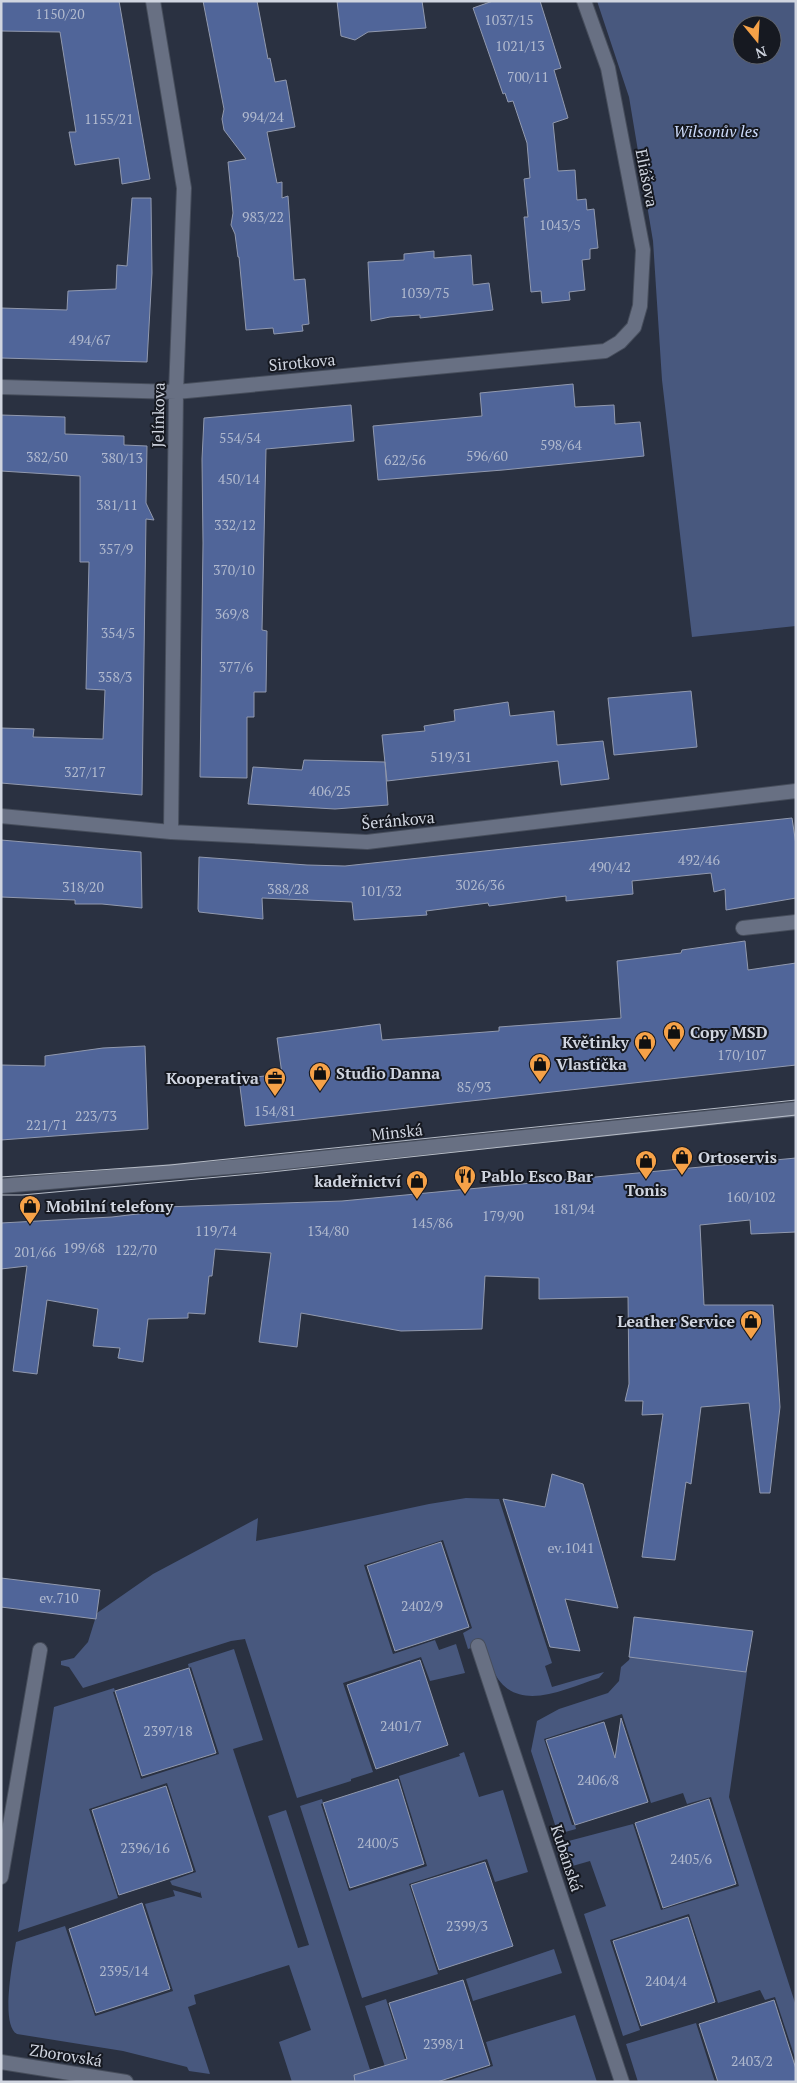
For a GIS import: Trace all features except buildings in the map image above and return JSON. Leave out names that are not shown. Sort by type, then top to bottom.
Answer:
[{"type":"street","name":"Jelínkova","points":[[152,1],[184,188],[176,392],[171,832]]},
{"type":"street","name":"Eliášova","points":[[584,1],[608,68],[643,250],[640,306],[634,327],[620,342],[605,351]]},
{"type":"street","name":"Sirotkova","points":[[1,387],[176,392],[605,351]]},
{"type":"street","name":"Šeránkova","points":[[1,816],[171,832],[367,842],[796,791]]},
{"type":"street","points":[[742,928],[796,922]]},
{"type":"street","name":"Minská","points":[[1,1186],[265,1164],[796,1109]]},
{"type":"street","name":"Kubánská","points":[[478,1646],[622,2082]]},
{"type":"street","points":[[1,1877],[40,1650]]},
{"type":"street","name":"Zborovská","points":[[1,2062],[126,2082]]},
{"type":"green space","name":"Wilsonův les","points":[[597,1],[796,1],[796,626],[692,637],[662,380],[653,241],[629,97]]},
{"type":"green space","points":[[466,1498],[499,1499],[552,1663],[545,1666],[552,1687],[604,1672],[599,1678],[556,1692],[527,1696],[514,1692],[502,1684],[493,1670],[484,1644],[468,1649],[463,1633],[472,1628],[443,1540],[364,1565],[393,1654],[435,1640],[439,1650],[456,1644],[465,1673],[430,1681],[421,1657],[343,1683],[373,1772],[351,1779],[351,1781],[297,1798],[245,1639],[231,1641],[83,1688],[69,1667],[61,1665],[61,1661],[74,1658],[88,1642],[97,1613],[153,1574],[258,1518],[256,1541],[429,1504]]},
{"type":"green space","points":[[234,1649],[263,1740],[233,1749],[298,1948],[309,1945],[268,1816],[286,1810],[374,2082],[292,2082],[279,2042],[311,2030],[289,1965],[194,1995],[196,2004],[188,2007],[210,2074],[189,2071],[187,2067],[123,2051],[17,2034],[12,2028],[8,2006],[16,1942],[65,1926],[95,2016],[173,1991],[145,1904],[175,1896],[173,1890],[202,1898],[200,1891],[200,1893],[172,1885],[170,1881],[196,1872],[167,1783],[89,1809],[118,1898],[18,1932],[54,1707],[114,1688],[115,1691],[113,1692],[141,1779],[219,1754],[191,1667],[189,1668],[188,1664]]},
{"type":"green space","points":[[630,1657],[747,1672],[729,1797],[796,2006],[796,2061],[775,1997],[765,2000],[760,1990],[718,2003],[689,1914],[610,1940],[640,2030],[623,2036],[584,1914],[606,1906],[590,1861],[569,1867],[561,1843],[633,1824],[661,1910],[739,1886],[711,1797],[687,1804],[683,1793],[651,1803],[622,1714],[544,1739],[572,1825],[575,1825],[576,1829],[558,1834],[531,1751],[537,1721],[559,1709],[608,1693],[619,1681],[621,1667]]},
{"type":"green space","points":[[464,1752],[479,1797],[503,1790],[528,1872],[495,1882],[487,1859],[409,1884],[438,1974],[362,1998],[300,1806],[322,1799],[323,1803],[321,1804],[349,1891],[427,1866],[399,1776],[460,1756],[459,1754]]},
{"type":"green space","points":[[554,1949],[562,1973],[473,2001],[466,1979]]},
{"type":"green space","points":[[386,1999],[412,2082],[390,2082],[365,2006]]},
{"type":"green space","points":[[575,2015],[597,2082],[444,2082],[493,2066],[486,2042]]},
{"type":"green space","points":[[696,2023],[715,2082],[638,2082],[626,2044]]},
{"type":"tram line","points":[[1,1177],[170,1165],[796,1100]]},
{"type":"tram line","points":[[1,1195],[22,1195],[262,1173],[796,1115]]},
{"type":"place","name":"Copy MSD","points":[[674,1051]]},
{"type":"place","name":"Květinky","points":[[645,1061]]},
{"type":"place","name":"Vlastička","points":[[540,1083]]},
{"type":"place","name":"Studio Danna","points":[[320,1092]]},
{"type":"place","name":"Kooperativa","points":[[275,1097]]},
{"type":"place","name":"Ortoservis","points":[[682,1176]]},
{"type":"place","name":"Tonis","points":[[646,1180]]},
{"type":"place","name":"Pablo Esco Bar","points":[[465,1195]]},
{"type":"place","name":"kadeřnictví","points":[[417,1200]]},
{"type":"place","name":"Mobilní telefony","points":[[30,1225]]},
{"type":"place","name":"Leather Service","points":[[751,1340]]}]
